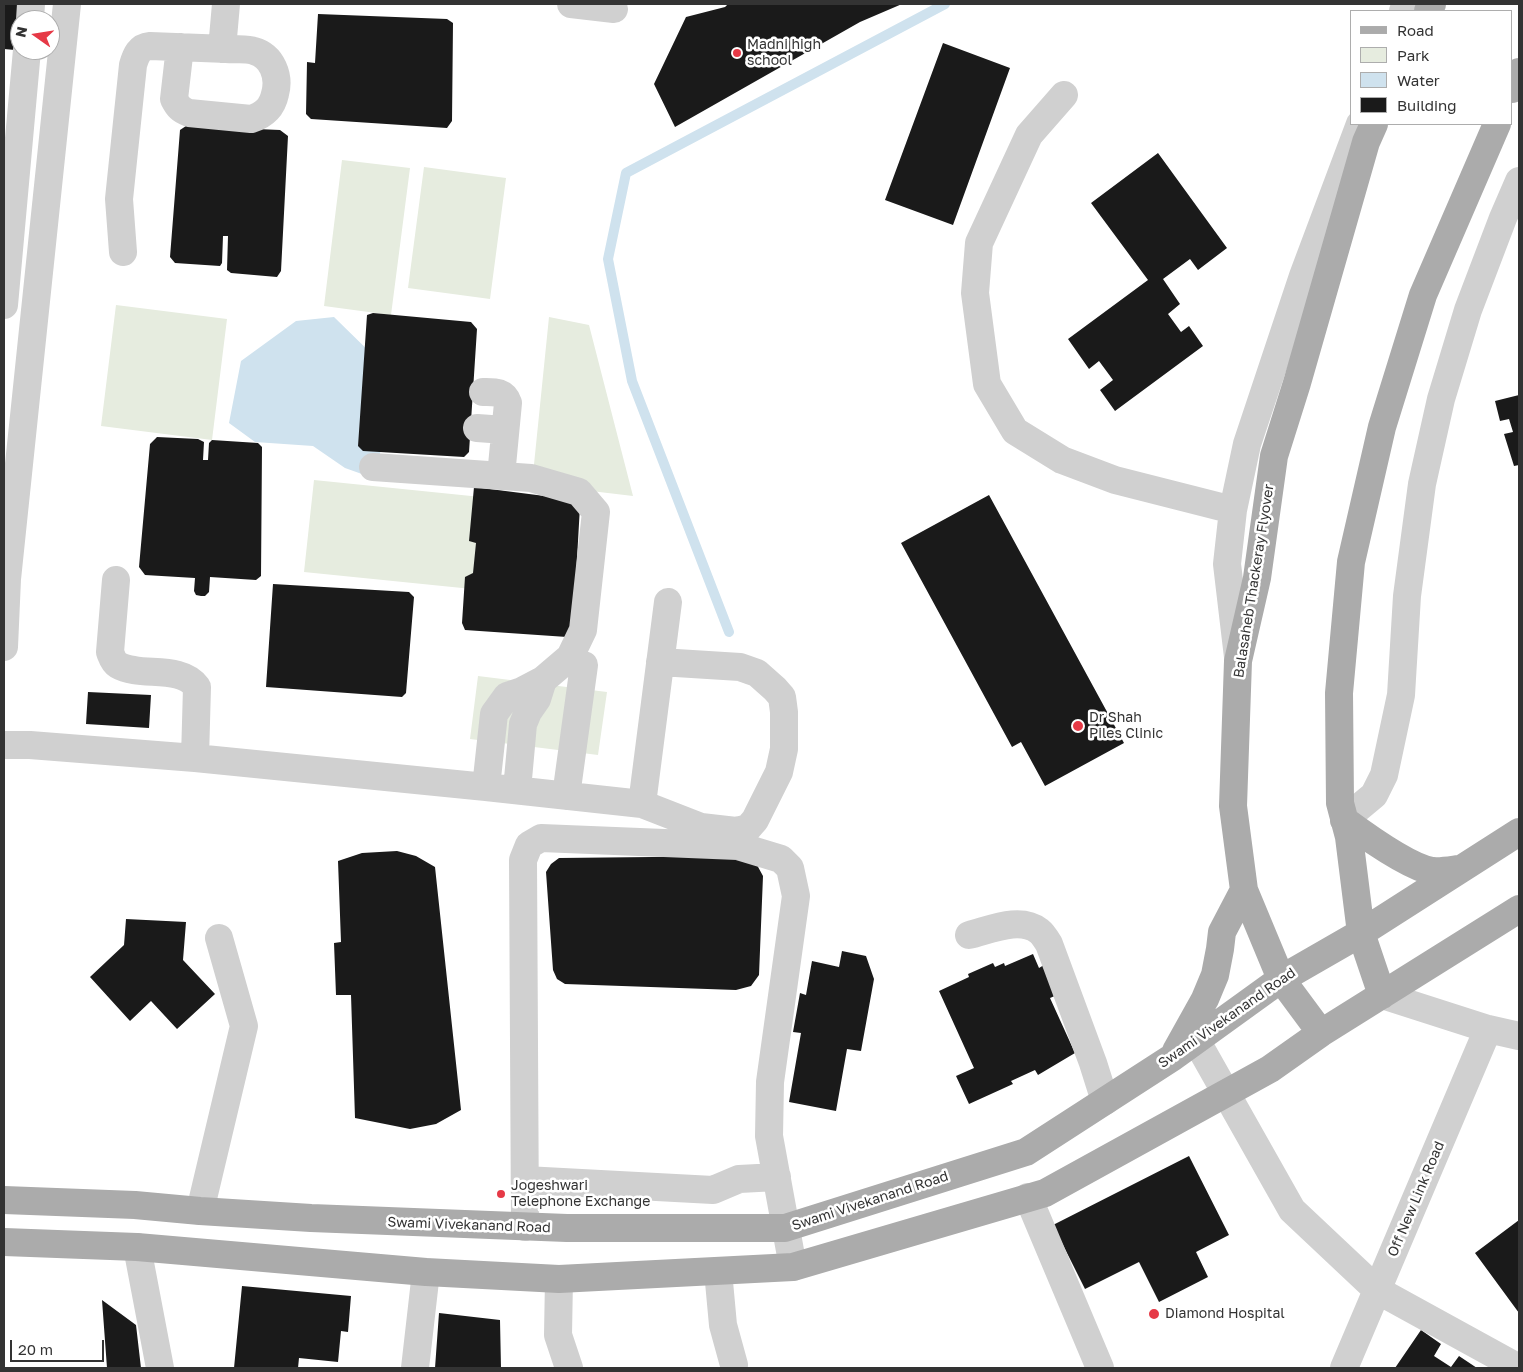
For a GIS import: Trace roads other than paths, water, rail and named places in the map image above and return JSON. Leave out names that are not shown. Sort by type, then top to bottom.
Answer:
[{"type":"main road","points":[[1513,87],[1519,72]]},
{"type":"main road","name":"Balasaheb Thackeray Flyover","points":[[1320,1033],[1281,979],[1244,890],[1232,806],[1238,661],[1257,578],[1274,456],[1297,383],[1366,142],[1374,125]]},
{"type":"main road","points":[[1382,995],[1361,933],[1349,837],[1340,804],[1339,693],[1352,562],[1382,427],[1423,295],[1497,125]]},
{"type":"main road","points":[[1344,820],[1366,837],[1414,864],[1432,871],[1459,869]]},
{"type":"main road","name":"Swami Vivekanand Road","points":[[4,1200],[135,1205],[311,1218],[525,1227],[785,1228],[1026,1152],[1173,1057],[1281,979],[1361,933],[1519,832]]},
{"type":"main road","points":[[1173,1057],[1204,999],[1214,975],[1222,932],[1244,890]]},
{"type":"main road","points":[[4,1242],[137,1247],[426,1272],[559,1279],[793,1267],[1045,1193],[1270,1069],[1320,1033],[1519,909]]},
{"type":"street","points":[[4,647],[5,579],[36,306],[67,4]]},
{"type":"street","points":[[222,49],[226,4]]},
{"type":"street","points":[[571,4],[614,9]]},
{"type":"street","points":[[123,252],[119,199],[133,65],[136,53],[144,46],[180,47],[254,50],[265,56],[273,66],[276,78],[276,93],[269,110],[260,116],[250,119],[189,113],[178,106],[174,99],[180,47]]},
{"type":"street","points":[[26,60],[4,305],[36,306]]},
{"type":"street","points":[[1064,95],[1029,135],[978,243],[975,293],[986,384],[1014,431],[1062,460],[1115,480],[1233,510]]},
{"type":"street","points":[[1238,661],[1227,564],[1233,510],[1250,435],[1303,276],[1360,125]]},
{"type":"street","points":[[1344,820],[1374,796],[1384,775],[1401,695],[1407,596],[1422,484],[1441,399],[1468,310],[1519,181]]},
{"type":"street","points":[[483,392],[499,393],[505,397],[508,403],[500,476]]},
{"type":"street","points":[[477,428],[505,430]]},
{"type":"street","points":[[373,466],[531,478],[579,492],[596,512],[583,630],[570,658],[542,680],[522,691],[507,696],[494,714],[486,787]]},
{"type":"street","points":[[116,580],[110,652],[113,660],[117,665],[127,668],[182,675],[191,679],[197,687],[195,758]]},
{"type":"street","points":[[642,804],[668,602]]},
{"type":"street","points":[[4,745],[30,745],[195,758],[517,790],[642,804],[701,827],[736,831],[748,828],[755,820],[779,772],[784,749],[782,697],[757,674],[740,667],[660,662]]},
{"type":"street","points":[[566,796],[584,665]]},
{"type":"street","points":[[517,790],[523,724],[528,712],[537,699],[542,680]]},
{"type":"street","points":[[525,1227],[523,860],[529,846],[541,838],[738,846],[781,859],[790,868],[796,896],[770,1082],[769,1136],[793,1267]]},
{"type":"street","points":[[969,935],[1018,924],[1030,926],[1041,932],[1049,944],[1105,1100]]},
{"type":"street","points":[[200,1211],[244,1026],[219,938]]},
{"type":"street","points":[[1382,995],[1488,1029],[1519,1036]]},
{"type":"street","name":"Off New Link Road","points":[[1344,1368],[1488,1029]]},
{"type":"street","points":[[1196,1040],[1292,1210],[1377,1290],[1519,1368]]},
{"type":"street","points":[[525,1180],[713,1190],[739,1179],[777,1177]]},
{"type":"street","points":[[1028,1197],[1100,1368]]},
{"type":"street","points":[[137,1247],[160,1368]]},
{"type":"street","points":[[718,1271],[723,1325],[734,1367]]},
{"type":"street","points":[[414,1368],[426,1272]]},
{"type":"street","points":[[559,1279],[558,1335],[569,1368]]},
{"type":"water","points":[[334,317],[379,361],[383,443],[373,478],[345,468],[313,446],[255,442],[229,423],[241,361],[296,321]]},
{"type":"waterway","points":[[729,632],[632,381],[608,259],[626,173],[945,4]]},
{"type":"place","name":"Madni high school","points":[[737,53]]},
{"type":"place","name":"Dr Shah Piles Clinic","points":[[1078,726]]},
{"type":"place","name":"Jogeshwari Telephone Exchange","points":[[501,1194]]},
{"type":"place","name":"Diamond Hospital","points":[[1154,1314]]}]
